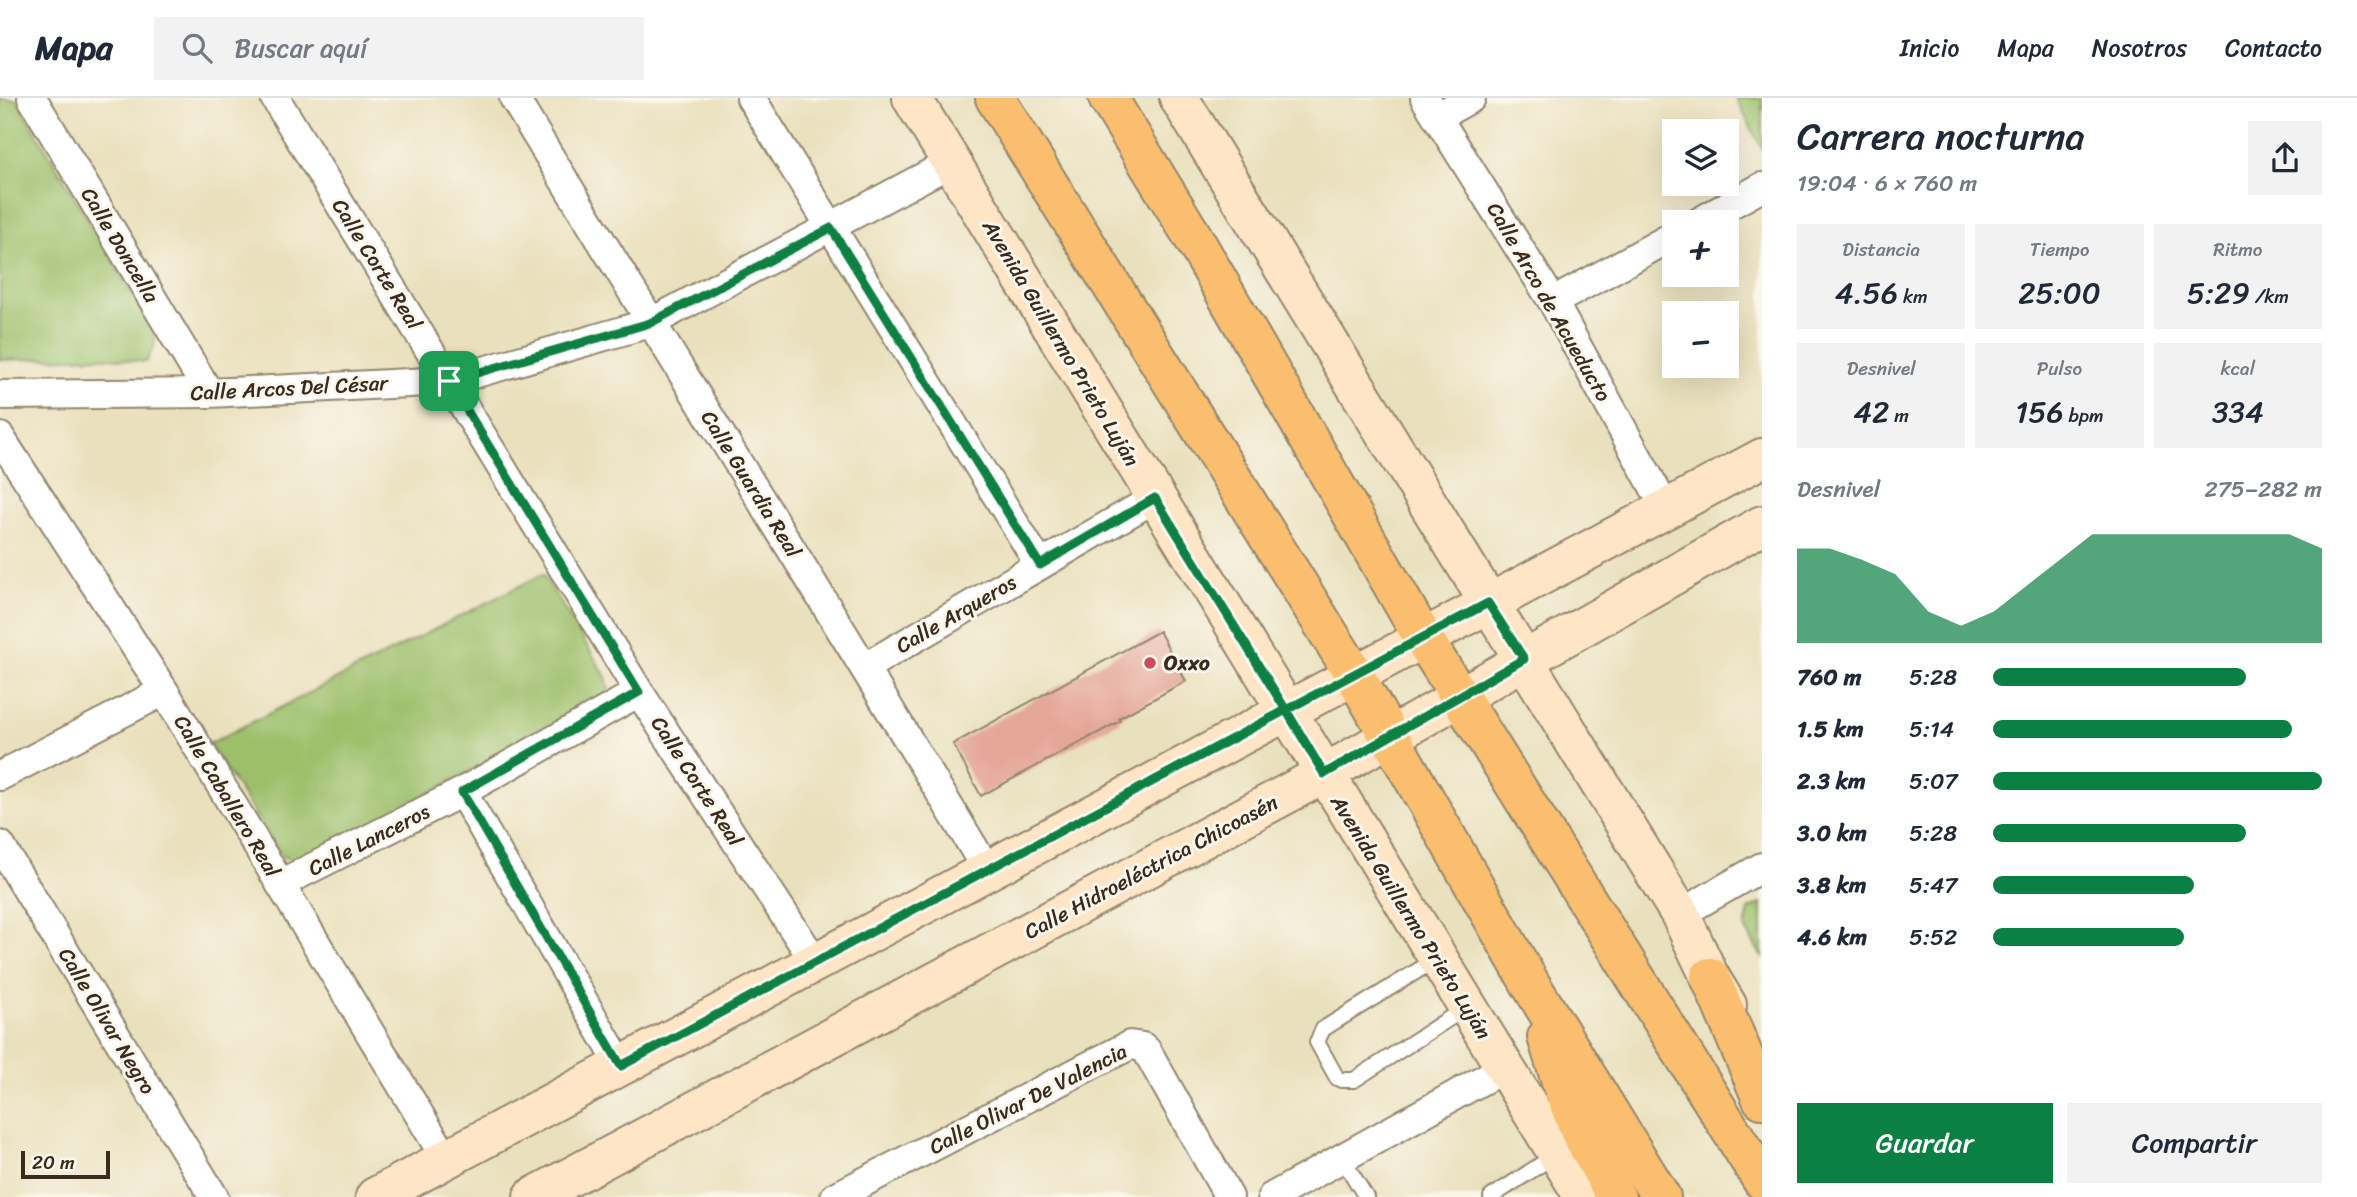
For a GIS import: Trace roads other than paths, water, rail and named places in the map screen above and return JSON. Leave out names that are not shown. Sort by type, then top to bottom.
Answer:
[{"type":"main road","name":"Avenida Guillermo Prieto Luján","points":[[912,98],[1584,1197]]},
{"type":"main road","points":[[982,98],[1034,162]]},
{"type":"main road","points":[[995,98],[1354,674],[1531,985],[1661,1197]]},
{"type":"main road","points":[[1108,98],[1193,237],[1423,638],[1762,1180]]},
{"type":"main road","points":[[1137,98],[1163,155],[1193,237]]},
{"type":"main road","points":[[1179,98],[1681,914],[1762,1099]]},
{"type":"main road","points":[[375,1197],[1762,458]]},
{"type":"main road","name":"Calle Hidroeléctrica Chicoasén","points":[[533,1197],[1324,774],[1762,525]]},
{"type":"main road","points":[[1710,977],[1762,1060]]},
{"type":"main road","points":[[1531,985],[1563,1088],[1580,1132],[1616,1197]]},
{"type":"street","name":"Calle Doncella","points":[[32,98],[209,393]]},
{"type":"street","name":"Calle Corte Real","points":[[275,98],[639,692],[815,962]]},
{"type":"street","name":"Calle Guardia Real","points":[[514,98],[987,870]]},
{"type":"street","points":[[751,98],[1040,565]]},
{"type":"street","points":[[1431,107],[1471,98]]},
{"type":"street","name":"Calle Arco de Acueducto","points":[[1431,107],[1553,302],[1666,509]]},
{"type":"street","name":"Calle Arcos Del César","points":[[0,395],[209,393],[449,381],[650,323],[950,163]]},
{"type":"street","points":[[1721,210],[1762,187]]},
{"type":"street","points":[[1553,302],[1662,242]]},
{"type":"street","name":"Calle Caballero Real","points":[[0,437],[164,691],[446,1159]]},
{"type":"street","name":"Calle Arqueros","points":[[865,667],[1155,498]]},
{"type":"street","points":[[0,776],[164,691]]},
{"type":"street","name":"Calle Lanceros","points":[[280,884],[462,792],[639,692]]},
{"type":"street","points":[[462,792],[621,1066]]},
{"type":"street","name":"Calle Olivar Negro","points":[[0,845],[214,1197]]},
{"type":"street","points":[[1681,914],[1762,866]]},
{"type":"street","name":"Calle Olivar De Valencia","points":[[835,1197],[1130,1045],[1136,1045],[1147,1051],[1229,1197]]},
{"type":"street","points":[[1272,1197],[1504,1068]]},
{"type":"lane","points":[[1437,959],[1323,1029],[1317,1042],[1337,1078],[1353,1080],[1467,1007]]},
{"type":"lane","points":[[1491,1197],[1557,1154]]},
{"type":"lane","points":[[1342,1158],[1366,1197]]},
{"type":"place","name":"Oxxo","points":[[1150,663]]}]
